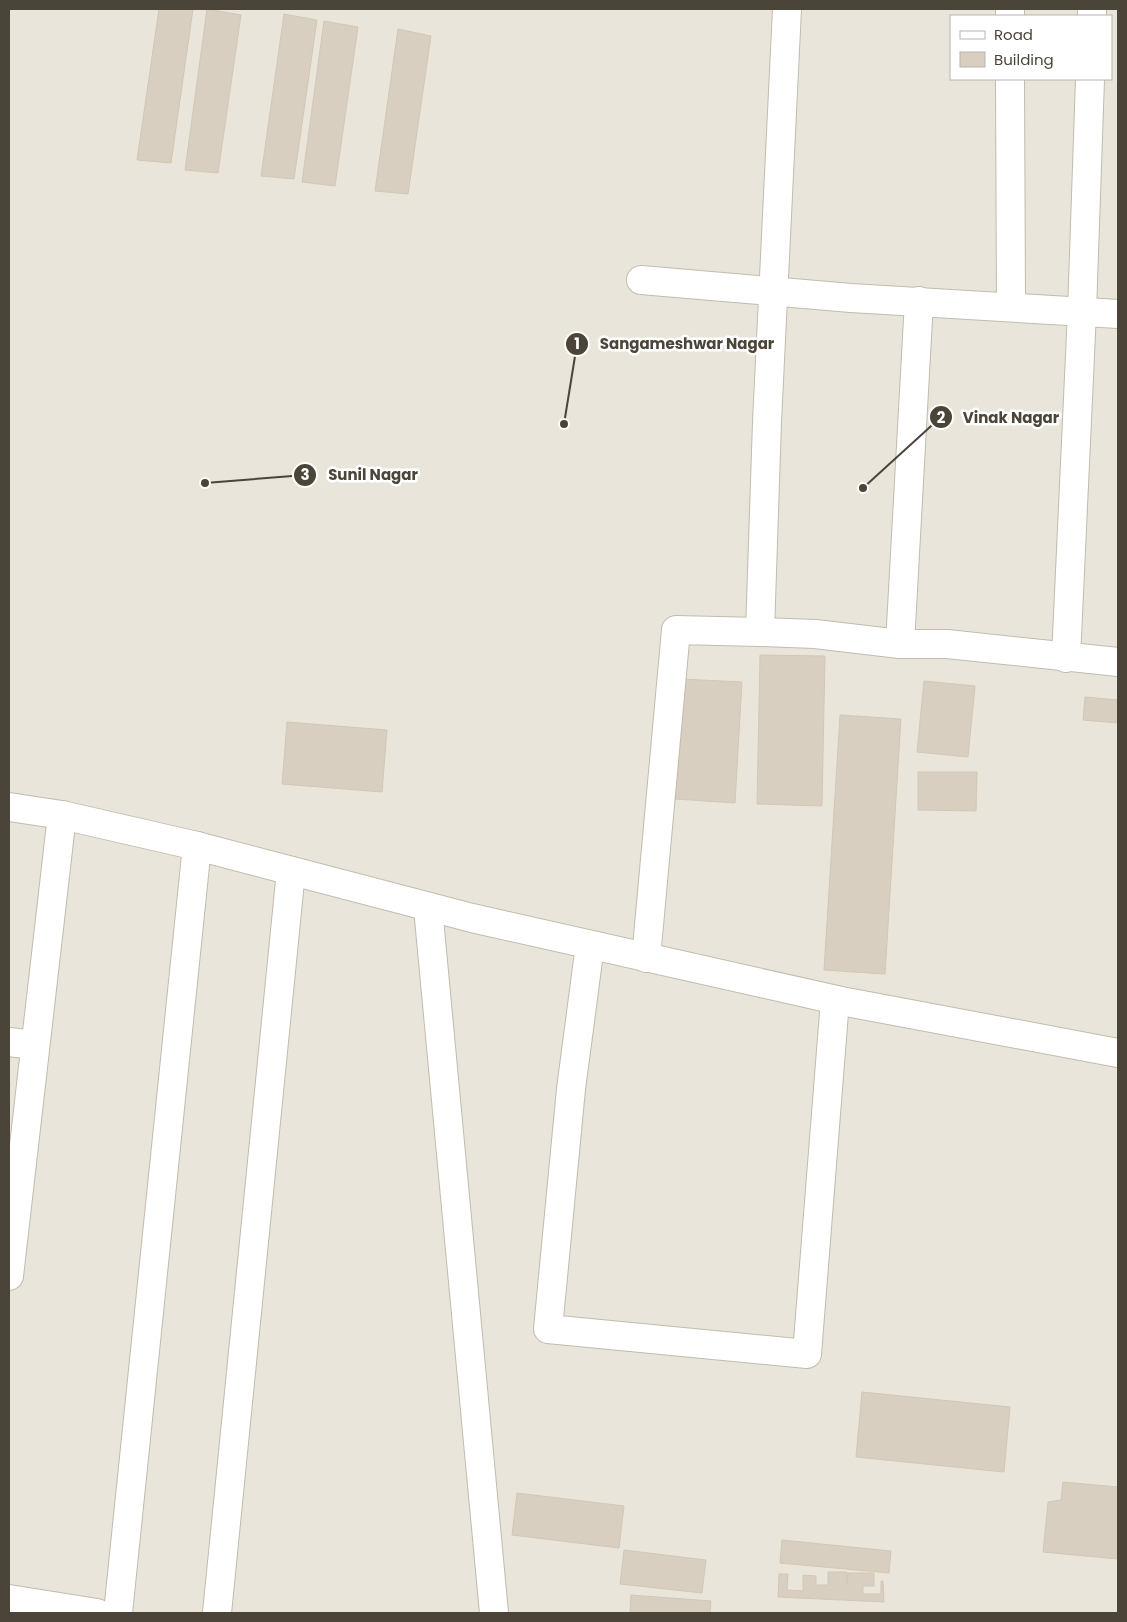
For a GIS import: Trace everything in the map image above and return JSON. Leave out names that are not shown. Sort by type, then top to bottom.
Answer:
[{"type":"street","points":[[760,632],[773,290],[787,9]]},
{"type":"street","points":[[1010,80],[1011,306]]},
{"type":"street","points":[[1066,658],[1082,312],[1090,80]]},
{"type":"street","points":[[641,280],[851,298],[1011,306],[1118,314]]},
{"type":"street","points":[[900,644],[919,301]]},
{"type":"street","points":[[646,958],[676,630],[814,634],[900,644],[947,644],[1118,662]]},
{"type":"street","points":[[9,807],[62,815],[197,846],[428,908],[835,1000],[1118,1053]]},
{"type":"street","points":[[9,1276],[62,815]]},
{"type":"street","points":[[118,1613],[197,846]]},
{"type":"street","points":[[217,1613],[292,871]]},
{"type":"street","points":[[428,908],[494,1613]]},
{"type":"street","points":[[590,945],[571,1089],[548,1329],[807,1354],[835,1000]]},
{"type":"street","points":[[9,1042],[35,1045]]},
{"type":"street","points":[[9,1599],[97,1613]]},
{"type":"shaded area","points":[[9,9],[1118,9],[1118,1613],[9,1613]]},
{"type":"building","points":[[159,9],[193,9],[171,163],[137,160]]},
{"type":"building","points":[[207,9],[241,15],[218,173],[185,170]]},
{"type":"building","points":[[284,14],[317,20],[294,179],[261,176]]},
{"type":"building","points":[[324,21],[358,27],[335,186],[302,182]]},
{"type":"building","points":[[398,29],[431,36],[408,194],[375,191]]},
{"type":"building","points":[[760,655],[825,656],[822,806],[757,804]]},
{"type":"building","points":[[682,679],[742,682],[735,803],[675,799]]},
{"type":"building","points":[[924,681],[975,686],[968,757],[917,752]]},
{"type":"building","points":[[1085,697],[1118,700],[1118,723],[1083,720]]},
{"type":"building","points":[[840,715],[901,719],[885,974],[824,970]]},
{"type":"building","points":[[287,722],[387,730],[382,792],[282,784]]},
{"type":"building","points":[[918,772],[977,772],[976,811],[918,810]]},
{"type":"building","points":[[862,1392],[1010,1407],[1004,1472],[856,1457]]},
{"type":"building","points":[[1063,1482],[1118,1487],[1118,1559],[1043,1552],[1048,1502],[1061,1500]]},
{"type":"building","points":[[517,1493],[624,1506],[619,1548],[512,1535]]},
{"type":"building","points":[[782,1540],[891,1551],[889,1573],[780,1563]]},
{"type":"building","points":[[624,1550],[706,1560],[702,1593],[620,1584]]},
{"type":"building","points":[[828,1572],[847,1572],[847,1584],[848,1573],[874,1573],[874,1586],[863,1586],[863,1594],[881,1594],[881,1581],[883,1581],[884,1602],[778,1597],[779,1574],[788,1574],[787,1590],[803,1591],[803,1575],[816,1576],[816,1585],[828,1585]]},
{"type":"building","points":[[631,1595],[711,1601],[710,1613],[630,1613]]},
{"type":"place","name":"Sangameshwar Nagar","points":[[564,424]]},
{"type":"place","name":"Sunil Nagar","points":[[205,483]]},
{"type":"place","name":"Vinak Nagar","points":[[863,488]]}]
